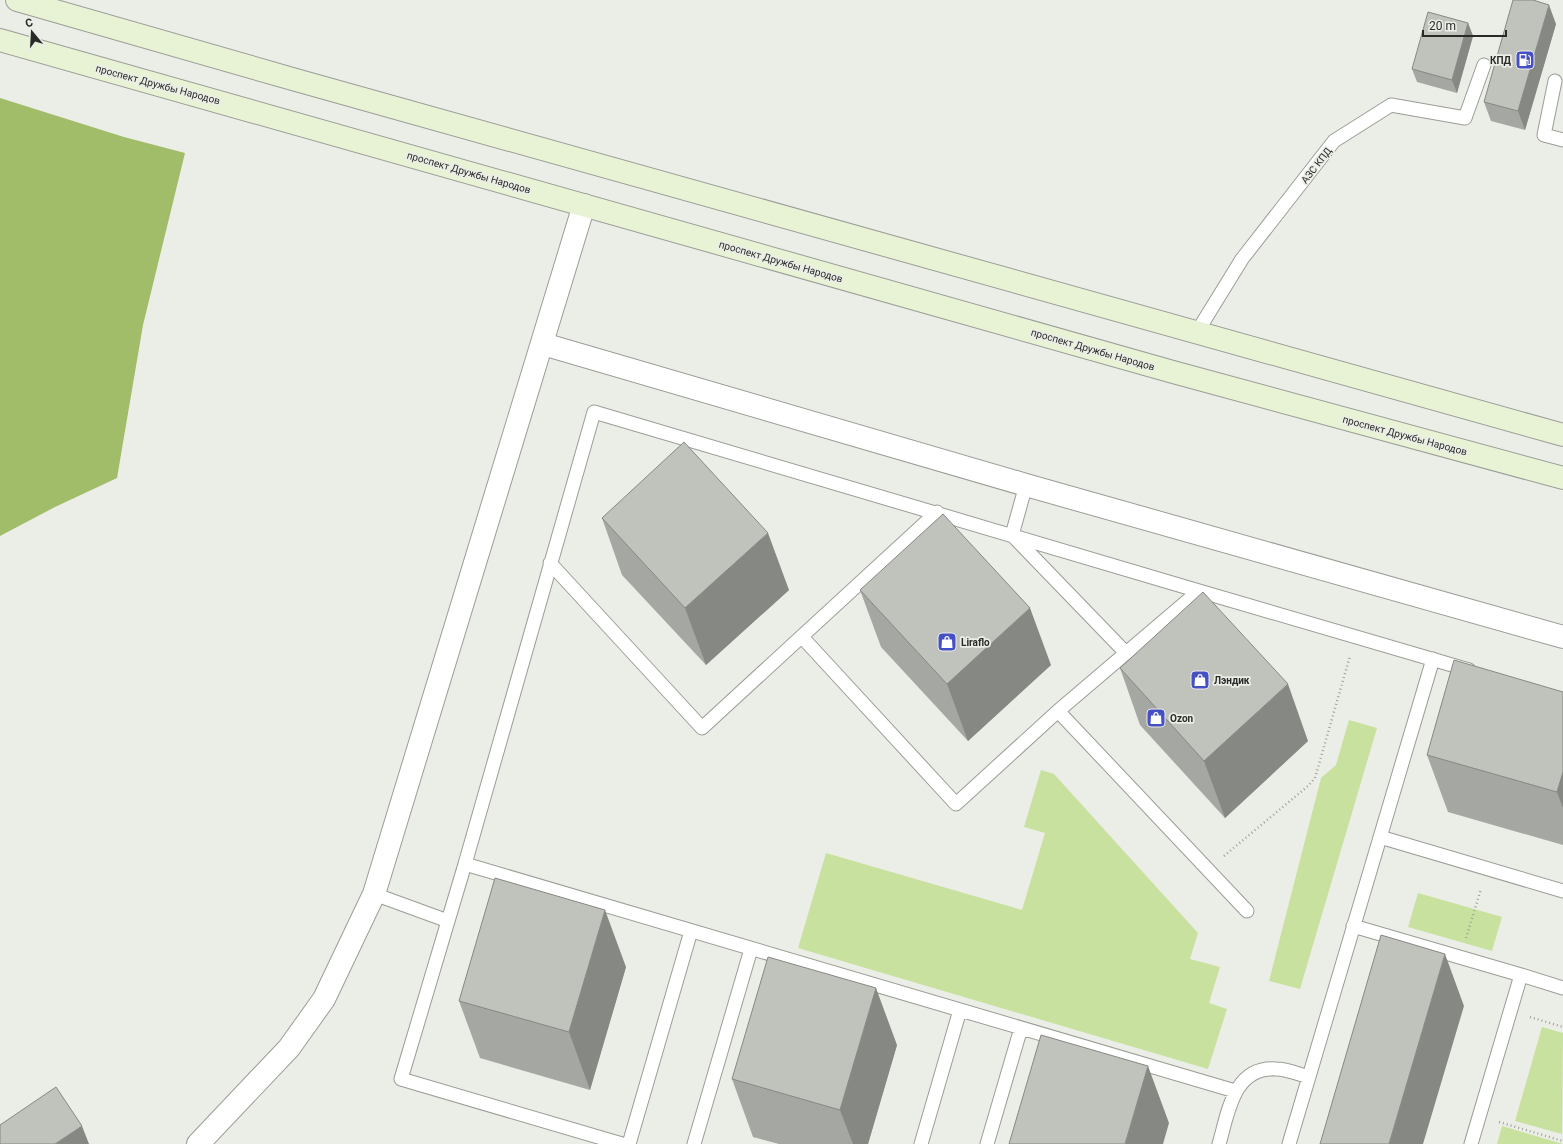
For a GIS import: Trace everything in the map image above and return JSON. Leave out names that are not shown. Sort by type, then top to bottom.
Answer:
[{"type":"main road","points":[[17,0],[288,78],[1563,435]]},
{"type":"main road","name":"проспект Дружбы Народов","points":[[0,40],[1165,370],[1563,478]]},
{"type":"street","points":[[198,1144],[289,1048],[324,999],[374,894],[543,344],[584,205]]},
{"type":"street","points":[[543,344],[1026,485],[1563,637]]},
{"type":"lane","name":"АЗС КПД","points":[[1197,332],[1242,259],[1334,141],[1391,106],[1465,118],[1484,65]]},
{"type":"lane","points":[[1556,81],[1544,135],[1563,140]]},
{"type":"lane","points":[[622,1144],[401,1079],[465,864],[594,412],[1479,673]]},
{"type":"lane","points":[[1012,535],[1026,485]]},
{"type":"lane","points":[[550,563],[702,728],[937,512]]},
{"type":"lane","points":[[1012,535],[1126,653]]},
{"type":"lane","points":[[802,636],[956,804],[1058,711],[1199,591]]},
{"type":"lane","points":[[1289,1144],[1433,659]]},
{"type":"lane","points":[[1058,711],[1247,911]]},
{"type":"lane","points":[[1380,837],[1563,891]]},
{"type":"lane","points":[[465,864],[1235,1091]]},
{"type":"lane","points":[[374,894],[448,921]]},
{"type":"lane","points":[[1354,926],[1563,988]]},
{"type":"lane","points":[[629,1144],[691,931]]},
{"type":"lane","points":[[694,1144],[751,949]]},
{"type":"lane","points":[[1471,1144],[1521,975]]},
{"type":"lane","points":[[921,1144],[960,1010]]},
{"type":"lane","points":[[987,1144],[1021,1028]]},
{"type":"lane","points":[[1219,1144],[1235,1091],[1249,1076],[1264,1070],[1284,1070],[1309,1077]]},
{"type":"path","points":[[1208,869],[1308,786],[1315,778],[1356,636]]},
{"type":"path","points":[[1460,957],[1487,868]]},
{"type":"path","points":[[1510,1012],[1563,1027]]},
{"type":"path","points":[[1479,1116],[1563,1141]]},
{"type":"green space","points":[[0,98],[124,137],[185,153],[143,325],[117,478],[55,507],[0,536]]},
{"type":"green space","points":[[1349,720],[1377,728],[1300,989],[1269,981],[1321,778],[1336,765]]},
{"type":"green space","points":[[1041,770],[1054,774],[1198,933],[1190,959],[1220,967],[1209,1003],[1227,1009],[1208,1069],[798,948],[826,853],[1022,910],[1045,833],[1024,827]]},
{"type":"green space","points":[[1418,893],[1502,917],[1492,951],[1408,927]]},
{"type":"green space","points":[[1542,1027],[1563,1033],[1562,1134],[1515,1121]]},
{"type":"green space","points":[[1502,1126],[1563,1144],[1497,1144]]},
{"type":"building","points":[[1513,0],[1533,0],[1549,5],[1518,111],[1484,102]]},
{"type":"building","points":[[1428,12],[1468,23],[1452,80],[1412,69]]},
{"type":"building","points":[[684,442],[768,533],[685,608],[602,518]]},
{"type":"building","points":[[943,514],[1030,608],[947,684],[860,590]]},
{"type":"building","points":[[1203,592],[1288,684],[1204,761],[1120,668]]},
{"type":"building","points":[[1454,660],[1563,692],[1563,772],[1557,792],[1427,755]]},
{"type":"building","points":[[495,878],[605,910],[569,1032],[459,1001]]},
{"type":"building","points":[[1381,935],[1445,954],[1389,1144],[1320,1144]]},
{"type":"building","points":[[768,957],[876,988],[840,1110],[732,1079]]},
{"type":"building","points":[[1041,1035],[1148,1066],[1125,1144],[1009,1144]]},
{"type":"building","points":[[56,1087],[82,1126],[55,1144],[0,1144],[0,1125]]},
{"type":"place","name":"КПД","points":[[1525,60]]},
{"type":"place","name":"Liraflo","points":[[947,642]]},
{"type":"place","name":"Лэндик","points":[[1200,680]]},
{"type":"place","name":"Ozon","points":[[1156,718]]}]
